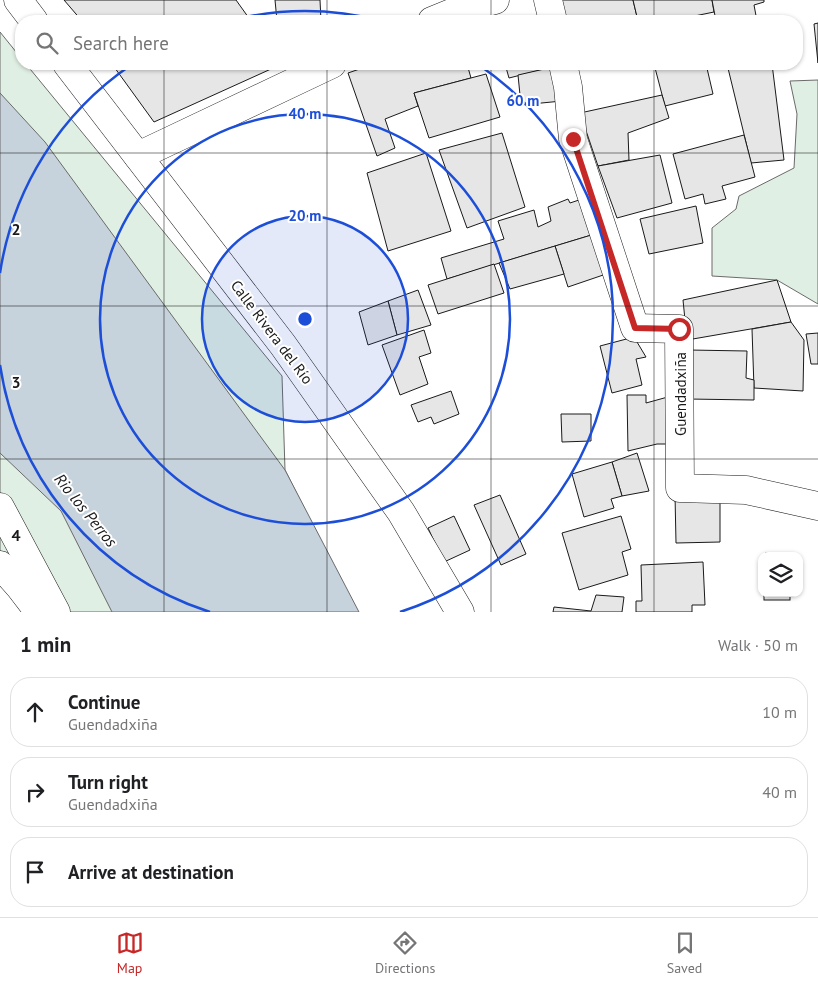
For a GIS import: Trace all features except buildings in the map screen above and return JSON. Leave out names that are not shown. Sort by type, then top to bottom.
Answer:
[{"type":"street","points":[[18,0],[29,15]]},
{"type":"street","points":[[446,15],[495,0]]},
{"type":"street","points":[[548,0],[552,15]]},
{"type":"street","name":"Calle Rivera del Río","points":[[72,70],[294,360],[400,512],[460,612]]},
{"type":"street","points":[[138,156],[319,70]]},
{"type":"street","name":"Guendadxiña","points":[[564,70],[568,87],[573,139],[635,328],[679,329],[680,488],[746,490],[818,506]]},
{"type":"street","points":[[0,507],[56,612]]},
{"type":"street","points":[[0,565],[40,612]]},
{"type":"green space","points":[[0,32],[15,51],[15,70],[31,70],[282,376],[285,470],[356,612],[29,612],[0,574]]},
{"type":"green space","points":[[818,80],[818,304],[777,280],[712,276],[712,228],[736,209],[739,196],[794,168],[797,114],[790,81]]},
{"type":"water","name":"Rio los Perros","points":[[0,93],[45,142],[285,470],[359,612],[112,612],[61,511],[0,453]]},
{"type":"route","points":[[573,139],[635,328],[679,329]]}]
